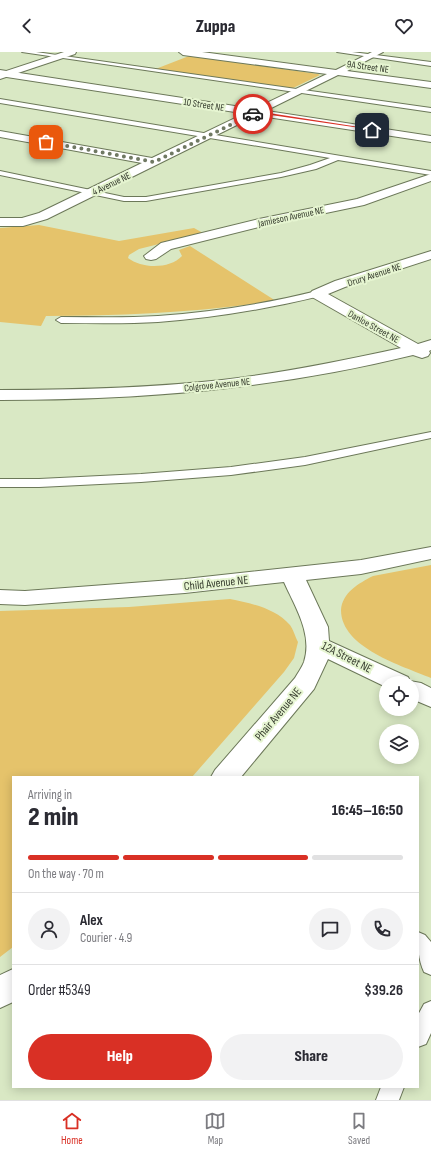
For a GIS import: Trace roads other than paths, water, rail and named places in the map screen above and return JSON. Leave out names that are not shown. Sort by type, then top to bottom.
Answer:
[{"type":"street","points":[[2,74],[72,52]]},
{"type":"street","name":"9A Street NE","points":[[183,52],[431,85]]},
{"type":"street","name":"4 Avenue NE","points":[[0,222],[13,222],[43,216],[375,54]]},
{"type":"street","name":"10 Street NE","points":[[2,74],[431,139]]},
{"type":"street","points":[[0,134],[154,162]]},
{"type":"street","name":"Jamieson Avenue NE","points":[[151,256],[166,246],[260,223],[360,202],[416,184],[431,177]]},
{"type":"street","name":"Drury Avenue NE","points":[[317,294],[340,284],[431,255]]},
{"type":"street","name":"Danloe Street NE","points":[[317,294],[424,347],[431,359]]},
{"type":"street","name":"Colgrove Avenue NE","points":[[0,395],[68,396],[193,387],[258,380],[325,370],[424,347]]},
{"type":"street","name":"Child Avenue NE","points":[[0,597],[25,598],[185,586],[361,567],[431,553]]},
{"type":"street","name":"12A Street NE","points":[[292,574],[316,626],[318,645],[384,676]]},
{"type":"street","name":"Phair Avenue NE","points":[[226,776],[305,683],[316,662],[318,645]]},
{"type":"street","points":[[419,692],[431,698]]},
{"type":"street","points":[[0,993],[12,985]]},
{"type":"lane","points":[[26,52],[431,110]]},
{"type":"lane","points":[[340,52],[375,54],[431,64]]},
{"type":"lane","points":[[0,101],[431,173]]},
{"type":"lane","points":[[0,173],[124,199],[146,199],[281,175],[313,167],[339,157]]},
{"type":"lane","points":[[61,320],[134,320],[234,311],[282,303],[317,294]]},
{"type":"lane","points":[[0,482],[39,483],[141,478],[231,471],[305,461],[431,435]]},
{"type":"lane","points":[[419,942],[428,953],[431,966]]},
{"type":"lane","points":[[419,1035],[431,1010]]},
{"type":"lane","points":[[387,1100],[393,1088]]}]
